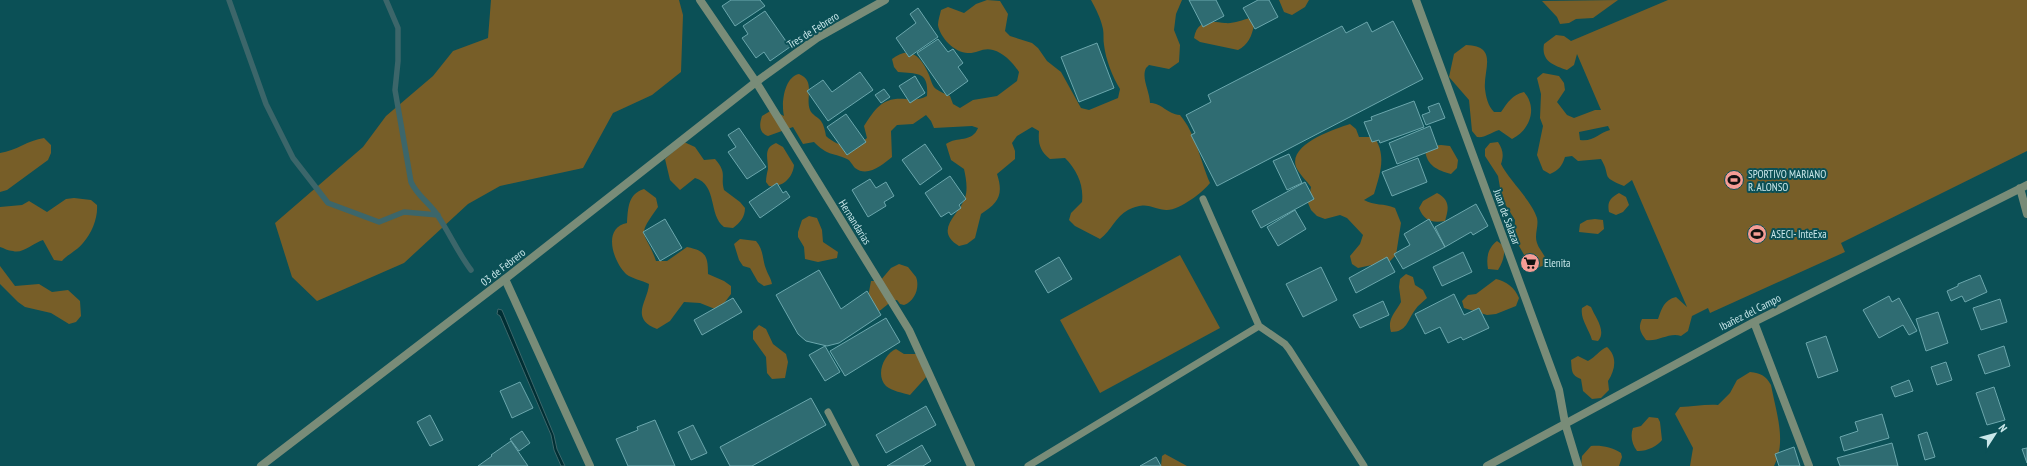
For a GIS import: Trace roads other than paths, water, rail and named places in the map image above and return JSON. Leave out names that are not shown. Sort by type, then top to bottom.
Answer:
[{"type":"street","name":"Hernandarias","points":[[700,0],[756,82],[909,330],[971,466]]},
{"type":"street","name":"Tres de Febrero","points":[[756,82],[816,38],[885,0]]},
{"type":"street","name":"Juan de Salazar","points":[[1416,0],[1559,390],[1565,423],[1578,466]]},
{"type":"street","name":"03 de Febrero","points":[[261,466],[505,279],[756,82]]},
{"type":"street","name":"Ibañez del Campo","points":[[1487,466],[1754,322],[2024,186]]},
{"type":"street","points":[[2024,186],[2027,214]]},
{"type":"street","points":[[505,279],[590,466]]},
{"type":"street","points":[[1754,322],[1809,466]]},
{"type":"lane","points":[[1203,199],[1259,326],[1285,344],[1289,349],[1364,466]]},
{"type":"lane","points":[[1028,466],[1259,326]]},
{"type":"lane","points":[[828,412],[856,466]]},
{"type":"water","points":[[498,309],[502,310],[554,435],[557,449],[565,466],[561,466],[554,450],[551,435],[500,316],[497,314]]},
{"type":"waterway","points":[[229,0],[266,104],[293,158],[328,203],[379,222],[404,212],[438,215]]},
{"type":"waterway","points":[[386,0],[398,28],[398,61],[395,90],[411,182],[417,192],[438,216],[471,270]]},
{"type":"place","name":"SPORTIVO MARIANO R. ALONSO","points":[[1734,180]]},
{"type":"place","name":"ASECI- InteExa","points":[[1757,234]]},
{"type":"place","name":"Elenita","points":[[1530,263]]}]
